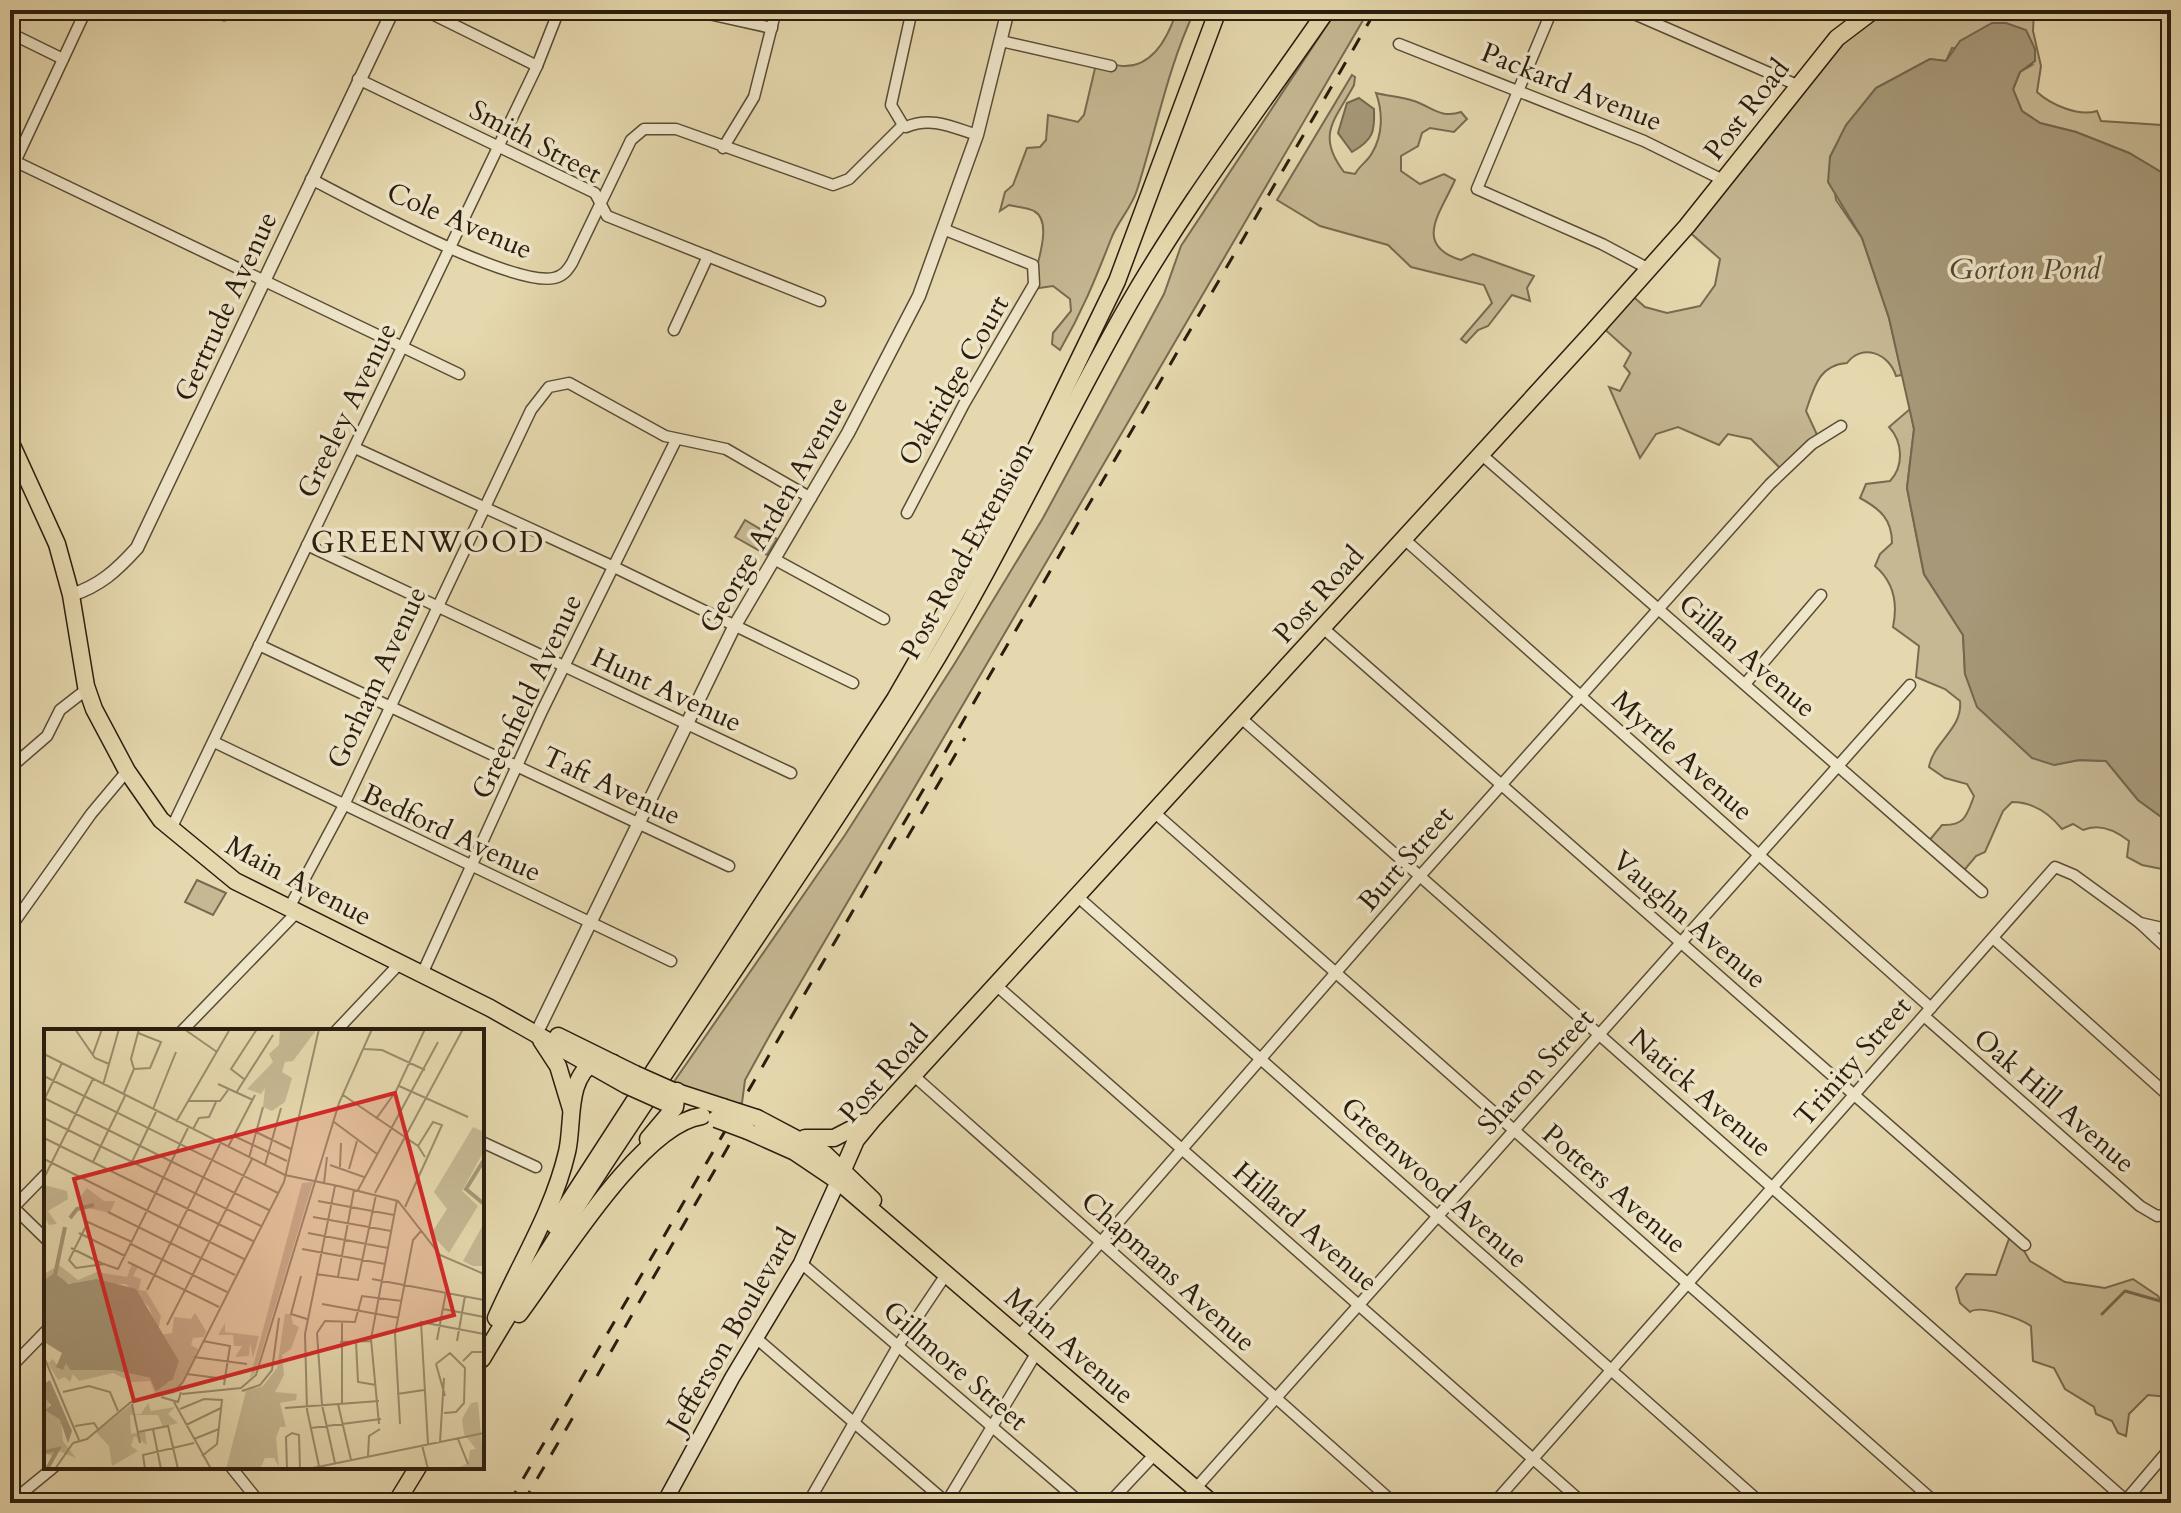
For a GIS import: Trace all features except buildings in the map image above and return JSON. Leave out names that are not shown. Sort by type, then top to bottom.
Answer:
[{"type":"main road","name":"Post Road Extension","points":[[634,1108],[895,699],[1016,489],[1117,281],[1218,10]]},
{"type":"main road","name":"Post Road Extension","points":[[634,1108],[923,681],[976,591],[1123,313],[1174,232],[1327,10]]},
{"type":"main road","name":"Post Road","points":[[1837,38],[1850,10]]},
{"type":"main road","name":"Post Road","points":[[841,1176],[856,1140],[874,1118],[1649,269],[1837,38],[1874,10]]},
{"type":"main road","name":"Main Avenue","points":[[10,441],[46,514],[71,595],[87,689],[105,734],[127,771],[171,829],[235,881],[295,908],[490,1008],[613,1063],[631,1080]]},
{"type":"main road","points":[[540,1032],[558,1066],[571,1109]]},
{"type":"main road","name":"Main Avenue","points":[[540,1032],[589,1065],[714,1114],[798,1137],[886,1213],[894,1227],[1212,1503]]},
{"type":"main road","points":[[484,1346],[553,1197],[567,1153],[571,1109],[579,1077],[596,1061],[613,1063]]},
{"type":"main road","points":[[484,1357],[672,1097]]},
{"type":"main road","points":[[484,1357],[634,1108]]},
{"type":"main road","points":[[619,1174],[681,1122],[714,1114]]},
{"type":"main road","points":[[798,1137],[834,1138],[874,1118]]},
{"type":"main road","name":"Main Avenue","points":[[752,1125],[841,1176]]},
{"type":"main road","name":"Jefferson Boulevard","points":[[666,1502],[801,1263],[841,1176]]},
{"type":"main road","points":[[396,1503],[417,1469]]},
{"type":"street","points":[[86,10],[13,160],[459,374]]},
{"type":"street","name":"Gertrude Avenue","points":[[71,595],[92,588],[111,575],[137,548],[393,10]]},
{"type":"street","points":[[424,10],[537,66]]},
{"type":"street","name":"Greeley Avenue","points":[[171,829],[537,66],[559,10]]},
{"type":"street","points":[[691,10],[772,28]]},
{"type":"street","points":[[776,10],[754,97],[723,148],[833,185],[841,184],[881,150],[903,125],[921,120],[977,135]]},
{"type":"street","points":[[903,125],[891,105],[912,10]]},
{"type":"street","name":"George Arden Avenue","points":[[540,1032],[734,627],[811,498],[894,348],[943,229],[977,135],[1008,10]]},
{"type":"street","points":[[1552,10],[1477,189],[1602,244],[1649,269]]},
{"type":"street","points":[[1625,10],[1797,85]]},
{"type":"street","points":[[10,33],[63,59]]},
{"type":"street","points":[[1001,41],[1111,66]]},
{"type":"street","name":"Packard Avenue","points":[[1399,44],[1644,141],[1723,180]]},
{"type":"street","name":"Smith Street","points":[[358,79],[595,193],[607,216],[820,301]]},
{"type":"street","name":"Cole Avenue","points":[[311,179],[512,274],[555,278],[566,273],[572,263],[635,133],[655,126],[676,129],[723,148]]},
{"type":"street","name":"Oakridge Court","points":[[907,513],[964,404],[1034,284],[1033,265],[943,229]]},
{"type":"street","points":[[674,330],[708,256]]},
{"type":"street","name":"Gorham Avenue","points":[[184,1029],[295,908],[483,505],[542,393],[558,384],[569,383],[676,440],[704,441],[726,449],[811,498]]},
{"type":"street","name":"Burt Street","points":[[1019,1336],[1420,876],[1770,484],[1812,444],[1841,426]]},
{"type":"street","name":"Greenfield Avenue","points":[[422,974],[676,440]]},
{"type":"street","points":[[355,448],[483,505],[853,683]]},
{"type":"street","name":"Gillan Avenue","points":[[1482,455],[1982,892]]},
{"type":"street","name":"Myrtle Avenue","points":[[1403,538],[1760,855],[1927,1012]]},
{"type":"street","name":"Hunt Avenue","points":[[307,545],[791,773]]},
{"type":"street","points":[[774,559],[884,619]]},
{"type":"street","points":[[1745,684],[1821,595]]},
{"type":"street","name":"Vaughn Avenue","points":[[1323,628],[2025,1245]]},
{"type":"street","name":"Taft Avenue","points":[[259,645],[729,866]]},
{"type":"street","name":"Sharon Street","points":[[1196,1488],[1910,685]]},
{"type":"street","points":[[10,768],[47,736],[60,710],[87,689]]},
{"type":"street","name":"Natick Avenue","points":[[1241,718],[2128,1502]]},
{"type":"street","name":"Bedford Avenue","points":[[214,742],[343,807],[671,961]]},
{"type":"street","points":[[10,928],[90,816],[127,771]]},
{"type":"street","name":"Potters Avenue","points":[[1155,813],[1936,1503]]},
{"type":"street","name":"Trinity Street","points":[[1494,1503],[2055,867],[2074,875],[2140,923]]},
{"type":"street","name":"Greenwood Avenue","points":[[1078,897],[1761,1503]]},
{"type":"street","points":[[2140,923],[2171,930]]},
{"type":"street","points":[[2140,923],[2171,952]]},
{"type":"street","points":[[1993,938],[2171,1098]]},
{"type":"street","points":[[339,1029],[401,962]]},
{"type":"street","name":"Hillard Avenue","points":[[997,986],[1583,1503]]},
{"type":"street","name":"Oak Hill Avenue","points":[[1927,1012],[2140,1206],[2157,1216],[2171,1214]]},
{"type":"street","name":"Chapmans Avenue","points":[[913,1075],[1394,1503]]},
{"type":"street","points":[[484,1143],[536,1167]]},
{"type":"street","points":[[44,1176],[11,1208],[44,1237]]},
{"type":"street","name":"Gillmore Street","points":[[801,1263],[1081,1503]]},
{"type":"street","points":[[808,1503],[898,1346],[947,1273]]},
{"type":"street","points":[[10,1368],[44,1333]]},
{"type":"street","points":[[756,1338],[946,1503],[1037,1352]]},
{"type":"street","points":[[2128,1502],[2171,1447]]},
{"type":"street","points":[[1109,1503],[1155,1454]]},
{"type":"street","points":[[10,1503],[52,1469]]},
{"type":"street","points":[[233,1469],[260,1503]]},
{"type":"shaded area","points":[[1177,10],[1195,10],[1170,76],[1137,190],[1060,350],[1052,344],[1053,333],[1071,311],[1070,299],[1053,286],[1032,289],[1042,247],[1043,225],[1040,217],[1028,209],[1009,205],[1000,211],[1005,192],[1013,185],[1027,148],[1040,147],[1046,140],[1048,115],[1078,122],[1084,115],[1096,64],[1122,66],[1143,62],[1164,39]]},
{"type":"shaded area","points":[[1337,10],[1369,10],[771,1033],[745,1080],[742,1103],[724,1104],[671,1086],[845,835],[955,663],[1043,518],[1164,294],[1181,246]]},
{"type":"shaded area","points":[[1857,10],[2034,10],[2033,31],[2041,66],[2037,92],[2065,108],[2081,112],[2097,111],[2101,121],[2162,125],[2171,138],[2171,178],[2129,153],[2076,132],[2040,123],[2022,111],[2013,90],[2020,72],[2032,65],[1952,48],[1946,61],[1930,59],[1876,88],[1846,126],[1830,157],[1836,200],[1862,238],[1889,318],[1902,375],[1896,376],[1888,361],[1867,352],[1830,368],[1815,386],[1806,411],[1819,439],[1782,470],[1751,439],[1728,434],[1719,445],[1678,427],[1656,434],[1640,458],[1609,387],[1620,391],[1630,373],[1624,366],[1631,353],[1601,326],[1628,292],[1645,307],[1667,313],[1700,306],[1715,285],[1720,259],[1686,229]]},
{"type":"shaded area","points":[[1352,75],[1355,77],[1354,85],[1335,117],[1330,137],[1335,159],[1344,172],[1355,174],[1376,146],[1381,123],[1376,93],[1414,101],[1442,113],[1461,112],[1467,119],[1454,132],[1430,128],[1422,133],[1418,146],[1401,156],[1401,171],[1420,184],[1444,174],[1455,180],[1434,226],[1437,246],[1446,254],[1461,260],[1473,254],[1534,276],[1527,288],[1530,301],[1512,295],[1488,326],[1478,330],[1466,343],[1461,339],[1492,303],[1484,285],[1411,267],[1388,245],[1320,226],[1277,200]]},
{"type":"shaded area","points":[[1910,409],[1914,429],[1907,488],[1924,574],[1963,635],[1965,674],[2054,765],[2079,760],[2106,761],[2138,800],[2171,824],[2171,875],[2167,870],[2142,865],[2127,857],[2129,841],[2113,831],[2095,827],[2083,830],[2073,824],[2062,829],[2040,810],[2012,802],[2003,811],[1985,852],[1976,856],[1961,874],[1928,842],[1942,825],[1956,824],[1964,818],[1974,796],[1967,784],[1945,778],[1929,767],[1936,750],[1957,720],[1960,701],[1945,689],[1916,677],[1919,646],[1893,627],[1893,594],[1887,579],[1875,566],[1880,554],[1892,543],[1890,527],[1879,511],[1860,498],[1866,484],[1890,481],[1895,475],[1900,454],[1897,440],[1889,427]]},
{"type":"shaded area","points":[[745,520],[777,539],[767,555],[735,537]]},
{"type":"shaded area","points":[[197,880],[226,893],[213,915],[185,902]]},
{"type":"shaded area","points":[[2010,1236],[2020,1244],[2030,1261],[2065,1282],[2105,1288],[2133,1279],[2158,1296],[2171,1316],[2168,1397],[2148,1395],[2129,1414],[2126,1436],[2118,1433],[2112,1421],[2096,1414],[2094,1407],[2065,1389],[2054,1368],[2033,1361],[2031,1326],[1991,1311],[1970,1312],[1960,1303],[1956,1288],[1966,1274],[1996,1275]]},
{"type":"water","name":"Gorton Pond","points":[[1992,23],[2006,23],[2026,30],[2035,49],[2035,61],[2020,72],[2013,89],[2022,111],[2040,123],[2076,132],[2129,153],[2171,178],[2171,824],[2138,800],[2106,761],[2079,760],[2054,765],[2032,758],[1977,707],[1965,674],[1963,635],[1924,574],[1907,488],[1914,429],[1889,318],[1862,238],[1828,182],[1830,157],[1846,125],[1876,88],[1930,59],[1946,61],[1960,41]]},
{"type":"water","points":[[1359,98],[1374,109],[1374,124],[1368,139],[1352,152],[1338,133],[1347,103]]},
{"type":"waterway","points":[[2102,1314],[2125,1291],[2171,1304]]},
{"type":"railway","points":[[509,1503],[1376,10]]},
{"type":"railway","points":[[907,838],[965,738]]},
{"type":"railway","points":[[597,1376],[740,1126]]},
{"type":"railway","points":[[523,1503],[579,1407]]},
{"type":"district","name":"GREENWOOD","points":[[428,542]]}]
